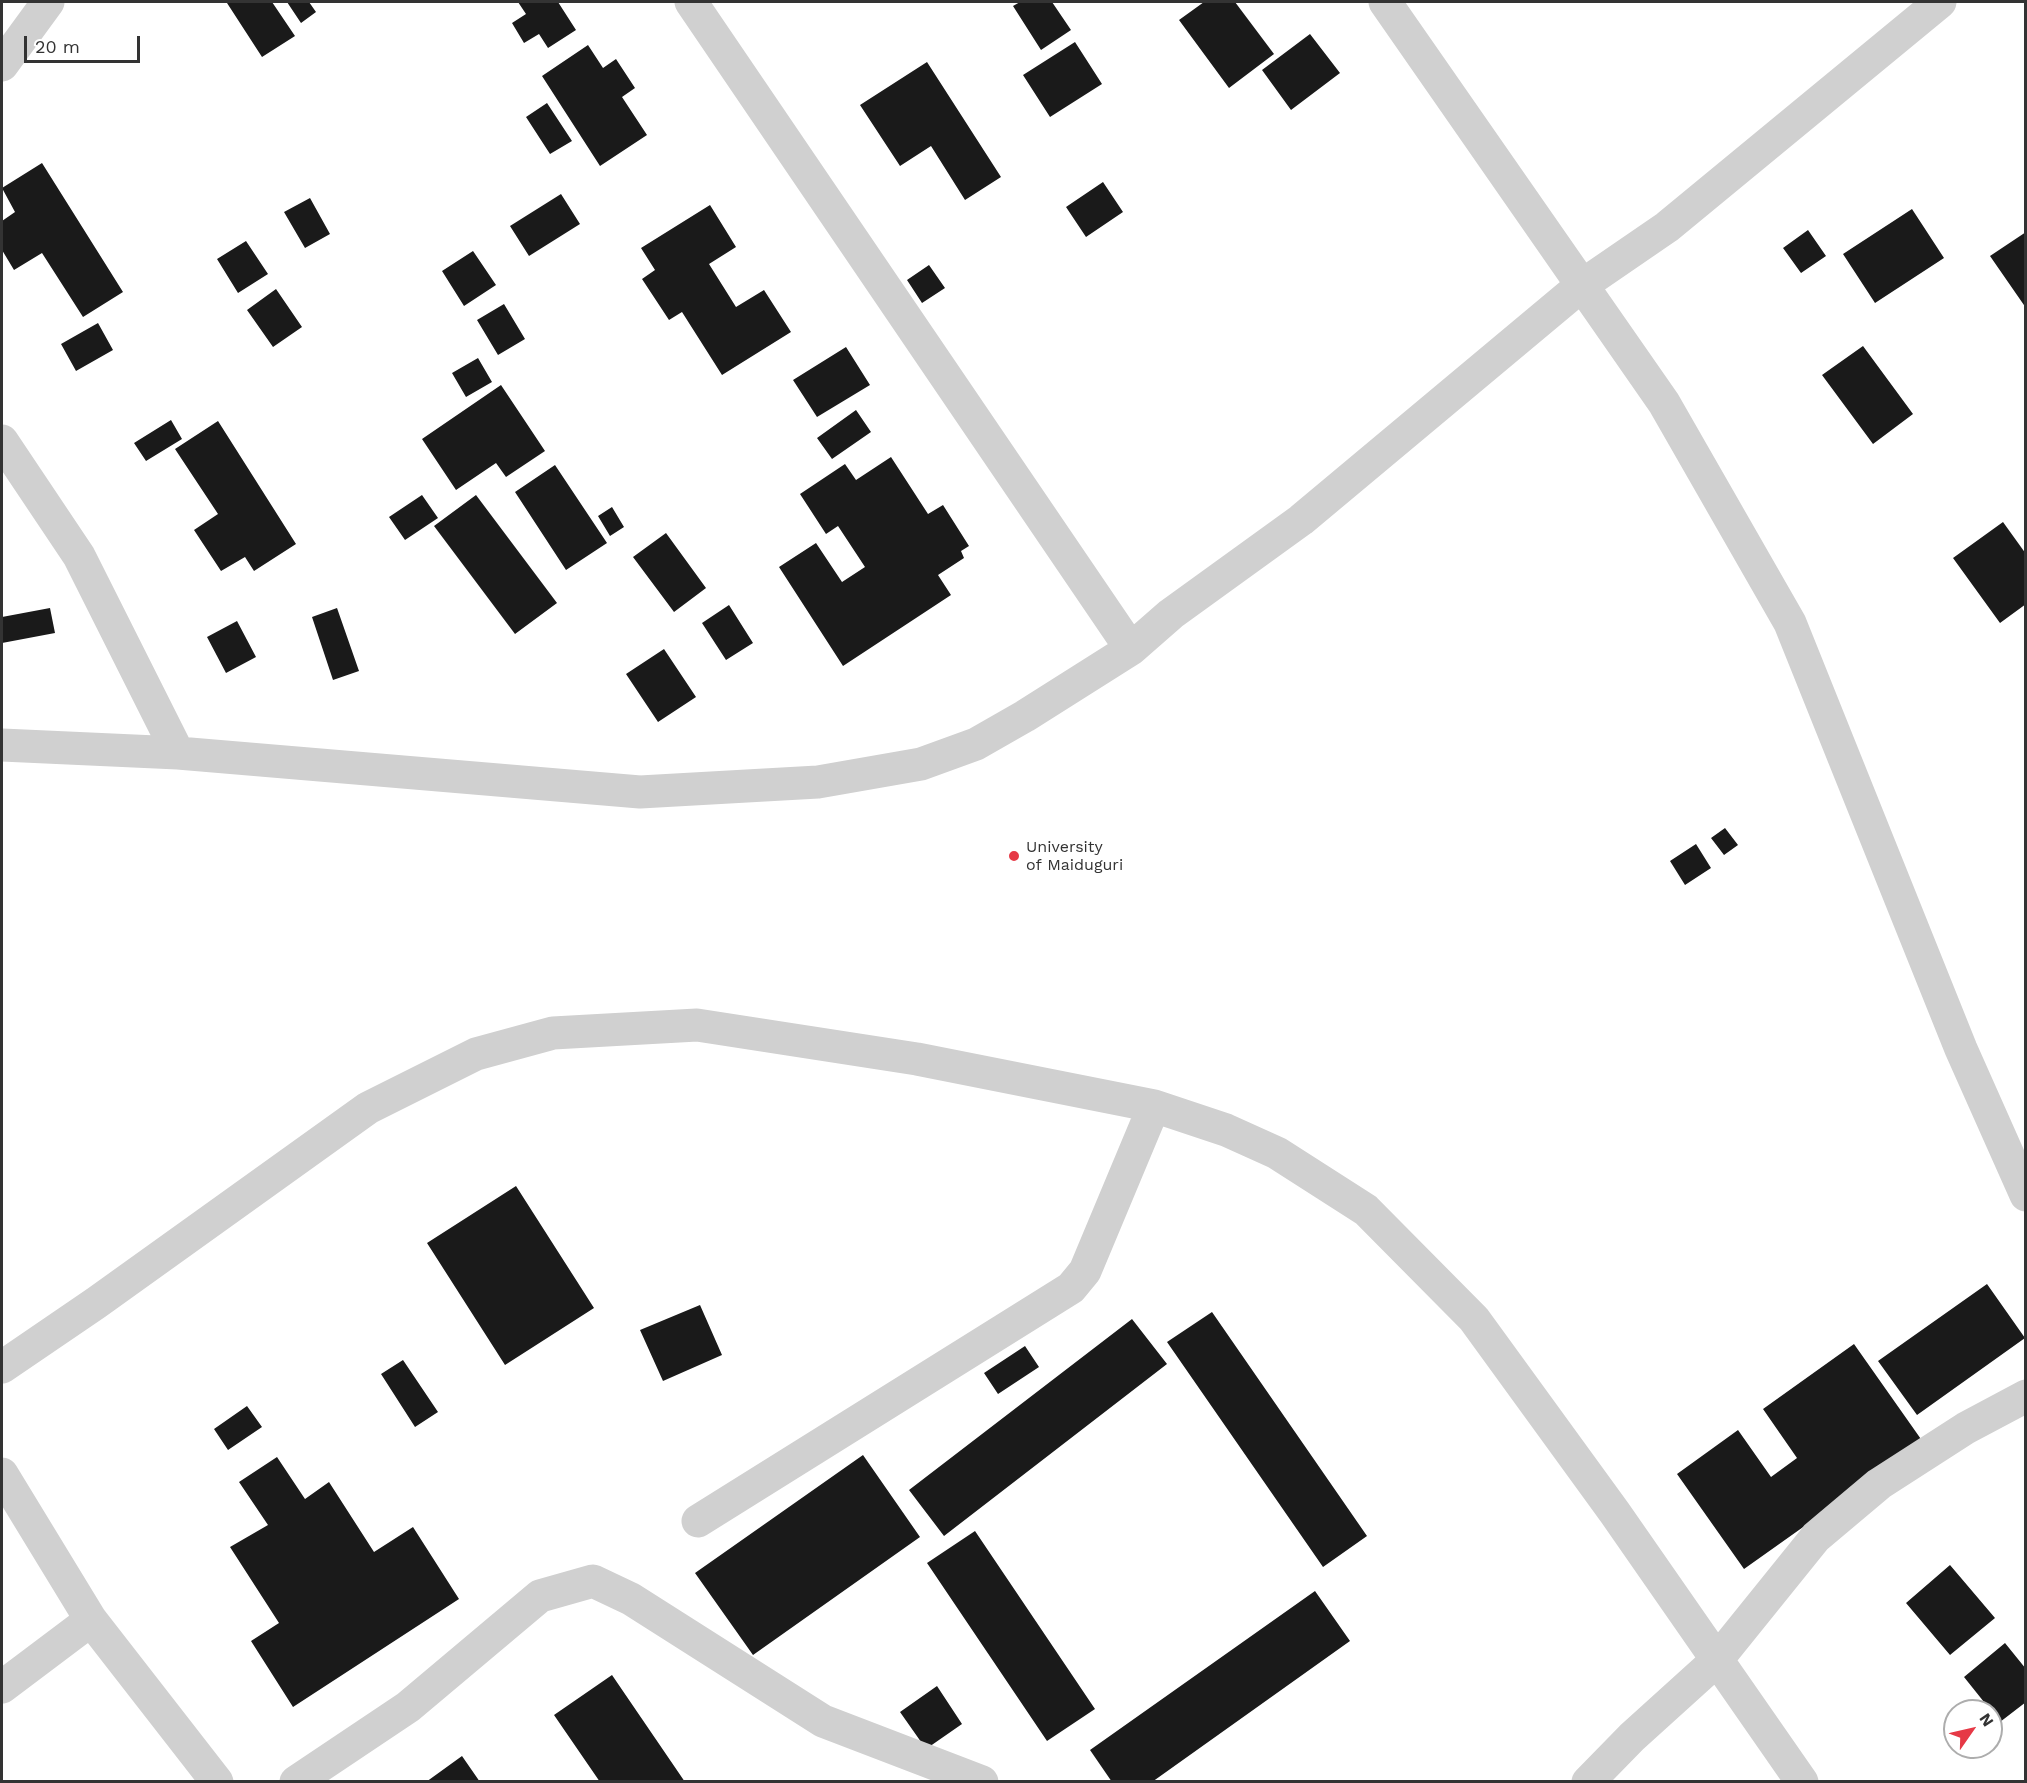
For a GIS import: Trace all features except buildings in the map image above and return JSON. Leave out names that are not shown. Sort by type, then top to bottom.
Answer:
[{"type":"street","points":[[2,65],[48,2]]},
{"type":"street","points":[[691,2],[1131,649]]},
{"type":"street","points":[[1385,2],[1664,403],[1790,623],[1960,1049],[2025,1195]]},
{"type":"street","points":[[2,745],[178,753],[640,792],[818,782],[921,764],[976,744],[1131,649],[1171,614],[1301,520],[1581,286],[1667,227],[1940,2]]},
{"type":"street","points":[[2,441],[79,555],[178,753]]},
{"type":"street","points":[[2,1367],[96,1303],[368,1108],[476,1054],[553,1033],[697,1025],[917,1059],[1154,1106],[1226,1130],[1277,1153],[1366,1210],[1474,1318],[1615,1513],[1802,1782]]},
{"type":"street","points":[[698,1521],[1071,1288],[1085,1271],[1154,1106]]},
{"type":"street","points":[[1588,1782],[1632,1737],[1716,1660],[1816,1537],[1879,1484],[1966,1428],[2025,1396]]},
{"type":"street","points":[[2,1474],[91,1620],[217,1782]]},
{"type":"street","points":[[296,1782],[408,1707],[540,1596],[593,1581],[631,1599],[823,1721],[982,1782]]},
{"type":"street","points":[[2,1688],[91,1620]]},
{"type":"place","name":"University of Maiduguri","points":[[1014,856]]}]
